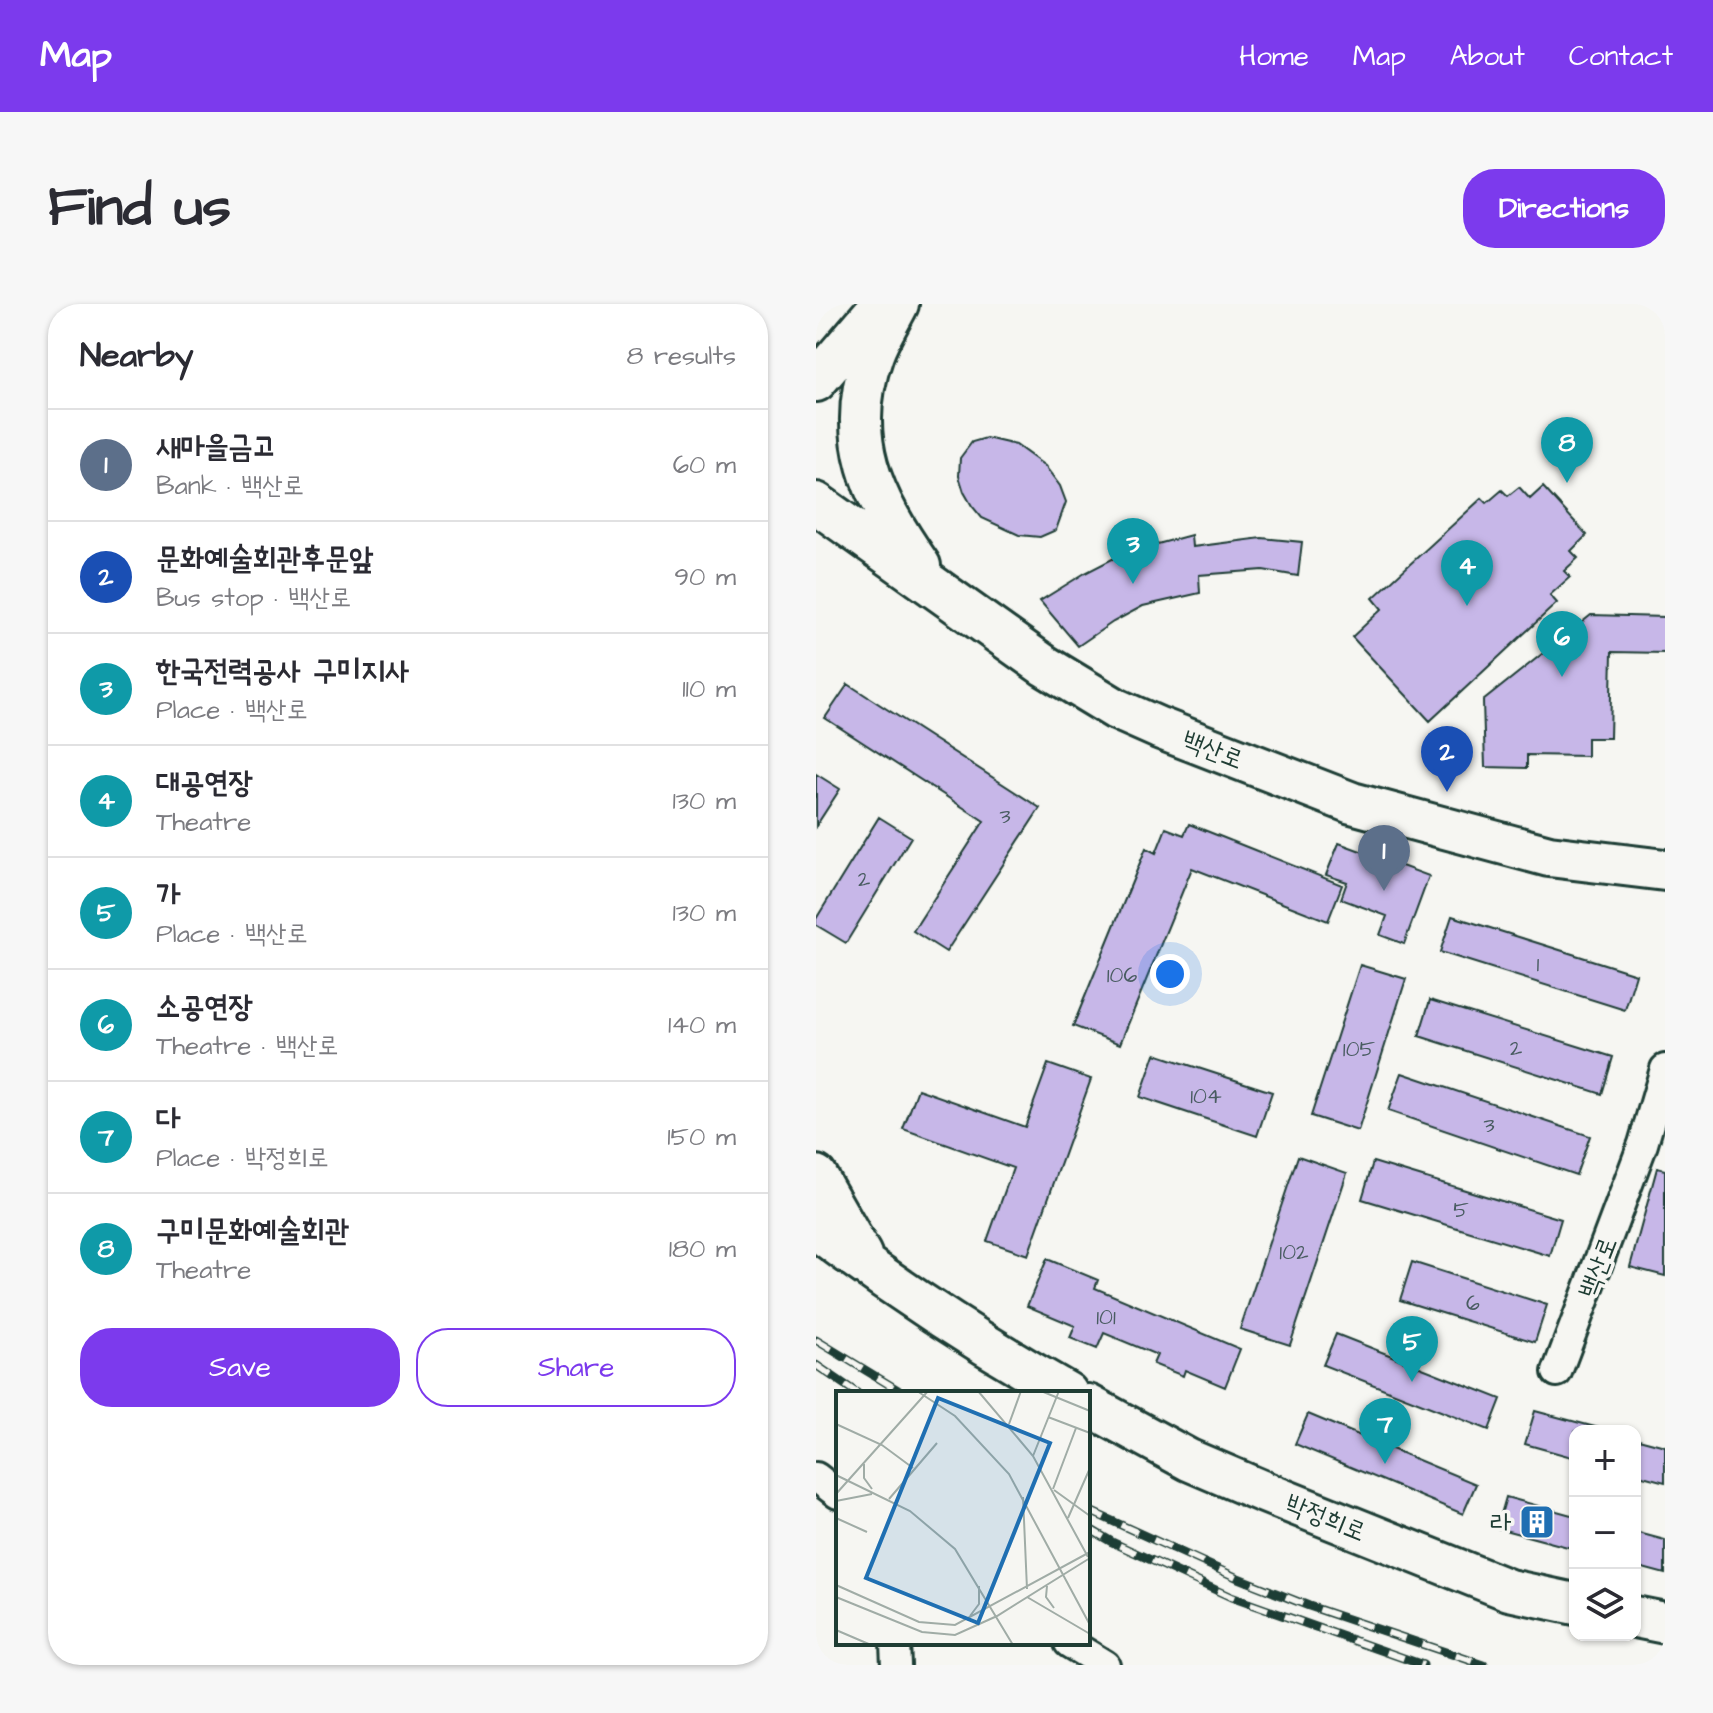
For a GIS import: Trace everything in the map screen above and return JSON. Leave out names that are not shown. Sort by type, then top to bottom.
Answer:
[{"type":"street","points":[[816,381],[882,304]]},
{"type":"street","points":[[898,304],[873,353],[862,403],[861,434],[867,471],[890,523],[938,592]]},
{"type":"street","name":"백산로","points":[[816,503],[1045,666],[1116,709],[1352,803],[1549,856],[1665,870]]},
{"type":"street","name":"백산로","points":[[1557,1372],[1654,1147],[1665,1069]]},
{"type":"street","points":[[816,1176],[869,1269]]},
{"type":"street","points":[[816,1229],[869,1269],[1007,1360],[1063,1391]]},
{"type":"street","name":"박정희로","points":[[1090,1406],[1189,1460],[1264,1492],[1509,1590],[1569,1603]]},
{"type":"street","points":[[816,1477],[836,1492]]},
{"type":"street","points":[[1641,1618],[1665,1623]]},
{"type":"street","points":[[895,1645],[896,1665]]},
{"type":"street","points":[[1072,1645],[1105,1665]]},
{"type":"building","points":[[986,438],[1016,445],[1045,466],[1060,486],[1066,502],[1056,530],[1040,537],[1019,535],[982,518],[972,506],[959,476],[960,458],[972,442]]},
{"type":"building","points":[[1519,487],[1530,499],[1543,487],[1587,535],[1571,551],[1578,558],[1564,571],[1570,577],[1550,595],[1557,603],[1430,721],[1352,637],[1382,609],[1373,598],[1482,498],[1487,503],[1502,490],[1508,496]]},
{"type":"building","points":[[1191,535],[1192,547],[1262,538],[1302,542],[1298,576],[1263,570],[1199,575],[1200,593],[1143,606],[1078,646],[1040,601],[1124,553]]},
{"type":"building","points":[[1591,615],[1665,617],[1665,653],[1612,652],[1610,738],[1587,738],[1587,756],[1527,755],[1527,768],[1485,767],[1483,701]]},
{"type":"building","points":[[848,684],[1040,808],[946,952],[913,931],[984,821],[825,718]]},
{"type":"building","points":[[816,774],[840,789],[816,826]]},
{"type":"building","points":[[879,817],[911,837],[846,943],[816,925],[816,919]]},
{"type":"building","points":[[1189,824],[1342,885],[1328,921],[1192,868],[1120,1044],[1073,1026],[1146,848],[1156,853],[1166,828],[1184,835]]},
{"type":"building","points":[[1339,843],[1429,876],[1404,944],[1380,935],[1387,916],[1341,899],[1347,882],[1326,875]]},
{"type":"building","points":[[1452,916],[1636,974],[1625,1010],[1440,952]]},
{"type":"building","points":[[1360,965],[1406,979],[1358,1131],[1311,1116]]},
{"type":"building","points":[[1430,1000],[1613,1057],[1602,1094],[1419,1036]]},
{"type":"building","points":[[1155,1054],[1272,1092],[1257,1136],[1140,1097]]},
{"type":"building","points":[[1048,1064],[1091,1079],[1028,1255],[987,1241],[1013,1168],[903,1129],[918,1089],[1025,1127]]},
{"type":"building","points":[[1402,1073],[1590,1136],[1576,1175],[1388,1111]]},
{"type":"building","points":[[1298,1156],[1347,1173],[1290,1345],[1240,1329]]},
{"type":"building","points":[[1373,1162],[1561,1219],[1550,1256],[1362,1199]]},
{"type":"building","points":[[1657,1168],[1665,1170],[1665,1276],[1630,1267]]},
{"type":"building","points":[[1047,1259],[1098,1280],[1095,1288],[1240,1349],[1225,1387],[1185,1370],[1183,1376],[1153,1364],[1157,1355],[1104,1333],[1097,1349],[1070,1338],[1075,1326],[1027,1306]]},
{"type":"building","points":[[1412,1262],[1547,1305],[1535,1342],[1400,1300]]},
{"type":"building","points":[[1336,1334],[1501,1399],[1489,1430],[1323,1365]]},
{"type":"building","points":[[1535,1411],[1588,1425],[1569,1425],[1569,1456],[1525,1444]]},
{"type":"building","points":[[1308,1414],[1476,1484],[1463,1514],[1295,1444]]},
{"type":"building","points":[[1641,1440],[1665,1446],[1665,1482],[1641,1476]]},
{"type":"building","name":"라","points":[[1506,1497],[1569,1514],[1569,1547],[1497,1528]]},
{"type":"building","points":[[1641,1534],[1665,1540],[1665,1574],[1641,1568]]},
{"type":"railway","points":[[816,1340],[900,1391]]},
{"type":"railway","points":[[816,1365],[854,1391]]},
{"type":"railway","points":[[1090,1511],[1238,1578],[1309,1606],[1484,1665]]},
{"type":"railway","points":[[1090,1529],[1231,1597],[1423,1665]]},
{"type":"place","name":"구미문화예술회관","points":[[1567,483]]},
{"type":"place","name":"한국전력공사 구미지사","points":[[1133,584]]},
{"type":"place","name":"대공연장","points":[[1467,606]]},
{"type":"place","name":"소공연장","points":[[1562,677]]},
{"type":"place","name":"문화예술회관후문앞","points":[[1447,792]]},
{"type":"place","name":"새마을금고","points":[[1384,891]]},
{"type":"place","name":"가","points":[[1412,1382]]},
{"type":"place","name":"다","points":[[1385,1464]]},
{"type":"place","name":"라","points":[[1537,1522]]}]
